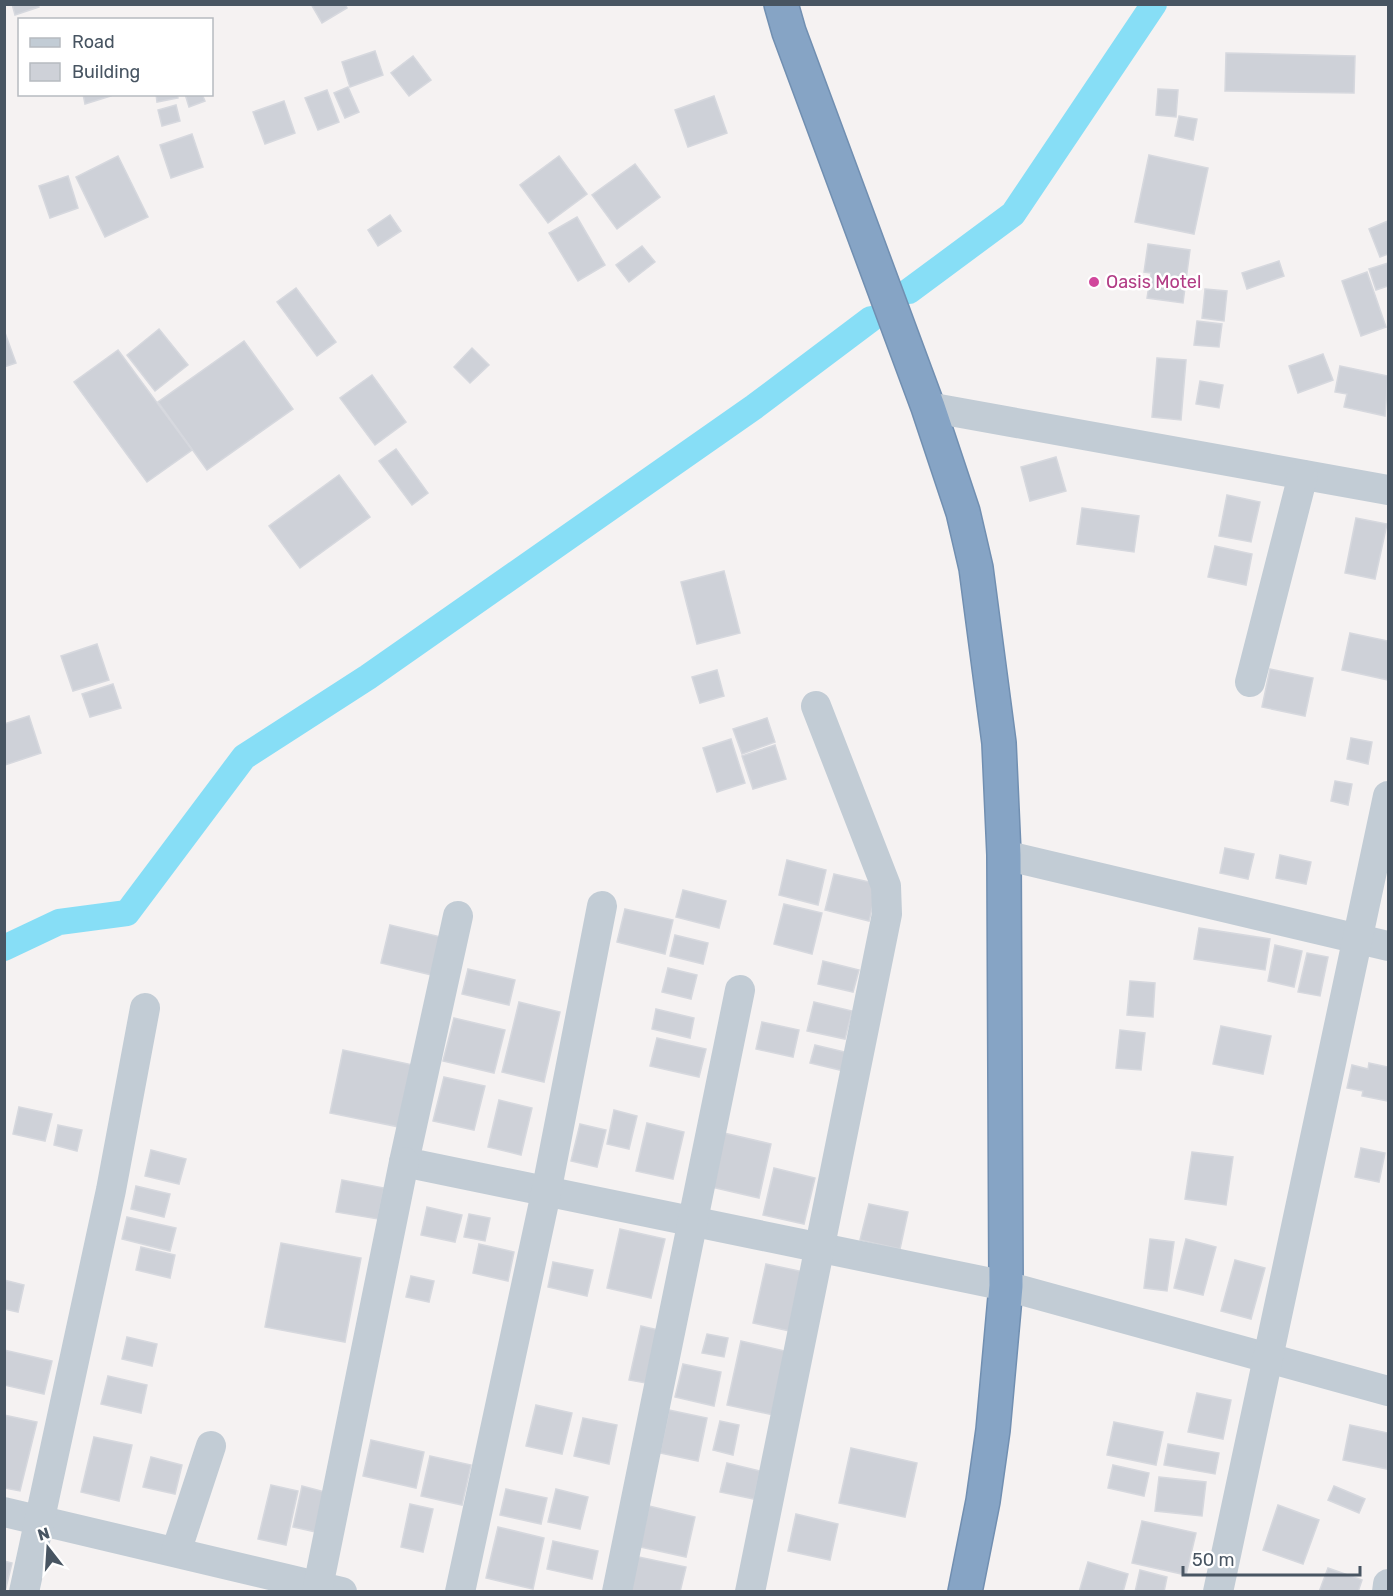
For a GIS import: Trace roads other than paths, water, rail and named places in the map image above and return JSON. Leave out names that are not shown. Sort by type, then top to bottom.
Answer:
[{"type":"highway","points":[[781,4],[789,32],[928,407],[963,512],[976,568],[999,743],[1004,855],[1006,1286],[993,1430],[983,1501],[965,1592]]},
{"type":"street","points":[[928,407],[1389,490]]},
{"type":"street","points":[[1250,682],[1303,475]]},
{"type":"street","points":[[750,1592],[887,914],[886,886],[816,706]]},
{"type":"street","points":[[1218,1592],[1389,796]]},
{"type":"street","points":[[1004,855],[1389,946]]},
{"type":"street","points":[[460,1592],[546,1193],[602,906]]},
{"type":"street","points":[[4,1512],[326,1590],[404,1162],[458,916]]},
{"type":"street","points":[[617,1592],[740,990]]},
{"type":"street","points":[[24,1592],[111,1190],[145,1008]]},
{"type":"street","points":[[404,1162],[1006,1286],[1389,1391]]},
{"type":"street","points":[[176,1552],[211,1446]]},
{"type":"street","points":[[1387,1592],[1389,1584]]},
{"type":"waterway","points":[[909,291],[1013,214],[1154,4]]},
{"type":"waterway","points":[[4,948],[59,922],[127,913],[244,757],[368,677],[754,407],[871,319]]},
{"type":"place","name":"Oasis Motel","points":[[1094,282]]}]
